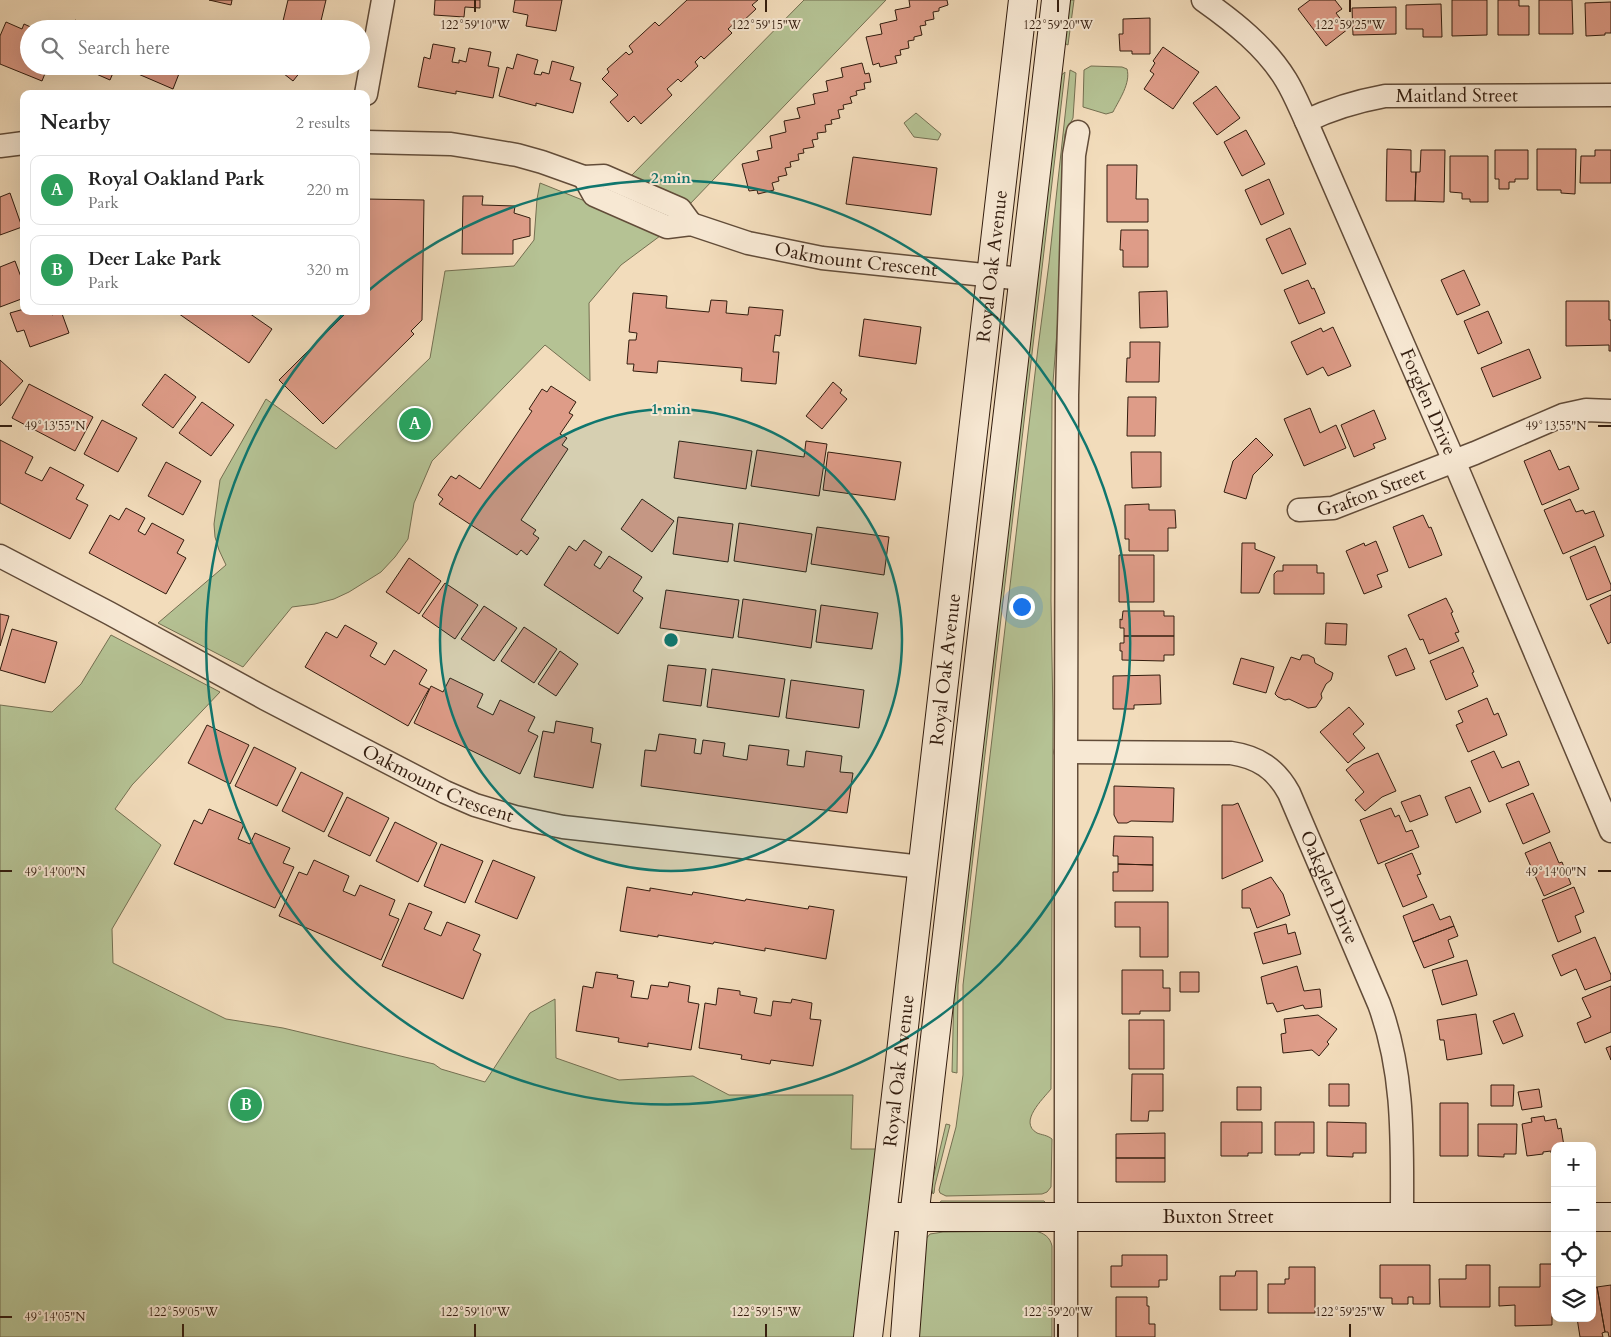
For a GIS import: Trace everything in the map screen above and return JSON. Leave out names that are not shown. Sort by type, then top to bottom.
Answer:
[{"type":"main road","name":"Royal Oak Avenue","points":[[868,1337],[1023,0]]},
{"type":"main road","name":"Royal Oak Avenue","points":[[905,1337],[914,1218],[1056,0]]},
{"type":"main road","name":"Buxton Street","points":[[882,1217],[1551,1217]]},
{"type":"main road","points":[[1596,1217],[1611,1217]]},
{"type":"street","points":[[370,72],[383,0]]},
{"type":"street","name":"Forglen Drive","points":[[1203,0],[1234,22],[1268,56],[1286,80],[1306,121],[1454,461],[1611,830]]},
{"type":"street","points":[[367,90],[369,75]]},
{"type":"street","name":"Maitland Street","points":[[1306,121],[1328,112],[1385,96],[1611,95]]},
{"type":"street","points":[[1066,1337],[1067,395],[1074,155],[1078,132]]},
{"type":"street","name":"Oakmount Crescent","points":[[370,142],[451,144],[517,155],[584,177],[604,176],[680,209],[691,224],[748,243],[822,258],[1023,280]]},
{"type":"street","points":[[0,146],[20,144]]},
{"type":"street","name":"Grafton Street","points":[[1298,510],[1333,508],[1454,461],[1563,415],[1586,410],[1611,410]]},
{"type":"street","name":"Oakmount Crescent","points":[[0,556],[300,717],[445,792],[475,805],[515,817],[563,827],[922,867]]},
{"type":"street","name":"Oakglen Drive","points":[[1066,752],[1231,752],[1252,757],[1264,763],[1283,781],[1290,793],[1380,1004],[1388,1032],[1397,1072],[1401,1106],[1402,1217]]},
{"type":"green space","points":[[804,0],[886,0],[689,205],[630,177]]},
{"type":"green space","points":[[1069,0],[1074,0],[1068,45],[1064,43]]},
{"type":"green space","points":[[1091,66],[1122,67],[1127,69],[1126,86],[1113,112],[1106,114],[1083,107],[1084,70]]},
{"type":"green space","points":[[1070,70],[1076,73],[1073,118],[1065,134],[1060,244],[1060,293],[1052,395],[1051,1089],[1038,1104],[1030,1123],[1037,1133],[1052,1139],[1051,1187],[1042,1194],[946,1196],[940,1193],[939,1190],[956,1127],[963,1075],[963,985],[1049,263]]},
{"type":"green space","points":[[1065,72],[958,985],[957,1073],[952,1072],[954,991],[1059,77]]},
{"type":"green space","points":[[916,113],[941,134],[938,140],[914,137],[904,123]]},
{"type":"green space","points":[[540,183],[585,201],[660,236],[621,265],[589,303],[590,381],[545,345],[432,461],[414,503],[408,539],[381,572],[334,599],[292,607],[243,667],[158,623],[226,565],[215,537],[214,524],[220,480],[266,399],[336,449],[430,358],[445,271],[514,266],[534,240]]},
{"type":"green space","points":[[111,635],[220,692],[132,785],[115,809],[161,845],[112,929],[113,963],[226,1019],[283,1028],[434,1064],[441,1069],[485,1082],[530,1013],[555,999],[556,1058],[619,1080],[693,1076],[729,1095],[853,1095],[851,1149],[876,1149],[859,1337],[0,1337],[0,705],[52,712],[81,684]]},
{"type":"green space","points":[[946,1124],[950,1125],[933,1194],[931,1187]]},
{"type":"green space","points":[[941,1201],[1044,1201],[1046,1203],[1042,1205],[939,1204]]},
{"type":"green space","points":[[1035,1231],[1046,1236],[1052,1246],[1052,1337],[916,1337],[925,1240],[930,1234],[943,1232]]},
{"type":"building","points":[[209,0],[232,0],[231,5]]},
{"type":"building","points":[[288,0],[326,0],[321,20],[283,20]]},
{"type":"building","points":[[435,0],[480,0],[480,8],[465,7],[464,17],[434,15]]},
{"type":"building","points":[[515,0],[562,0],[556,31],[526,26],[528,15],[513,12]]},
{"type":"building","points":[[687,0],[758,0],[752,5],[756,9],[741,23],[738,20],[728,29],[732,33],[704,59],[701,56],[695,62],[698,66],[681,82],[678,79],[667,89],[672,95],[641,124],[634,116],[628,122],[610,102],[618,95],[602,79],[609,72],[607,69],[626,52],[629,55],[633,52],[629,46],[655,22],[659,26]]},
{"type":"building","points":[[909,0],[947,0],[948,5],[939,8],[939,11],[933,12],[934,19],[925,21],[926,25],[920,26],[922,35],[908,41],[909,48],[900,50],[901,55],[895,56],[897,63],[880,67],[879,63],[873,65],[866,37],[882,34],[880,24],[897,20],[895,10],[910,7]]},
{"type":"building","points":[[1310,0],[1335,0],[1342,9],[1336,13],[1348,29],[1326,46],[1298,9]]},
{"type":"building","points":[[1452,0],[1487,0],[1487,35],[1452,36]]},
{"type":"building","points":[[1498,0],[1519,0],[1519,6],[1529,6],[1529,35],[1498,35]]},
{"type":"building","points":[[1539,0],[1572,0],[1573,34],[1539,34]]},
{"type":"building","points":[[1611,2],[1611,33],[1586,36],[1585,3]]},
{"type":"building","points":[[1441,4],[1442,37],[1423,37],[1423,29],[1406,29],[1406,5]]},
{"type":"building","points":[[1396,7],[1396,34],[1353,35],[1352,8]]},
{"type":"building","points":[[1150,18],[1150,54],[1132,54],[1132,51],[1120,51],[1119,34],[1123,34],[1123,19]]},
{"type":"building","points":[[6,22],[20,28],[20,72],[0,64],[0,36]]},
{"type":"building","points":[[433,44],[455,48],[452,62],[459,63],[459,60],[466,62],[469,48],[491,52],[488,66],[499,68],[493,98],[456,91],[456,94],[418,87],[424,57],[430,59]]},
{"type":"building","points":[[1163,47],[1199,72],[1173,109],[1144,89],[1154,74],[1150,71],[1155,63],[1153,61]]},
{"type":"building","points":[[517,54],[538,60],[534,74],[541,75],[542,72],[549,74],[552,61],[574,67],[570,80],[581,83],[573,113],[499,96],[507,67],[513,69]]},
{"type":"building","points":[[862,63],[865,74],[869,73],[871,82],[864,83],[865,89],[856,91],[857,95],[850,97],[852,103],[843,105],[844,109],[838,110],[840,118],[831,120],[832,124],[825,125],[826,132],[817,133],[818,139],[812,140],[814,147],[803,149],[804,153],[798,154],[799,160],[790,162],[791,167],[785,168],[787,175],[778,177],[779,181],[772,183],[774,190],[758,194],[757,190],[749,191],[742,164],[759,160],[757,151],[772,148],[770,136],[786,132],[784,121],[800,118],[797,108],[815,104],[813,94],[828,91],[826,81],[843,77],[841,68]]},
{"type":"building","points":[[27,75],[44,75],[42,81]]},
{"type":"building","points":[[99,75],[112,75],[110,80]]},
{"type":"building","points":[[141,75],[178,75],[173,89]]},
{"type":"building","points":[[285,75],[298,75],[293,81]]},
{"type":"building","points":[[1216,86],[1240,118],[1217,135],[1193,103]]},
{"type":"building","points":[[1246,130],[1265,164],[1242,176],[1224,142]]},
{"type":"building","points":[[1387,149],[1411,150],[1411,172],[1416,172],[1415,201],[1386,201]]},
{"type":"building","points":[[1537,149],[1576,149],[1575,194],[1561,193],[1561,190],[1537,190]]},
{"type":"building","points":[[1421,150],[1445,150],[1444,202],[1415,201],[1416,172],[1420,172]]},
{"type":"building","points":[[1495,150],[1528,150],[1528,179],[1515,179],[1515,182],[1509,182],[1509,189],[1499,189],[1499,179],[1495,179]]},
{"type":"building","points":[[1595,150],[1611,150],[1611,183],[1580,183],[1581,156],[1595,156]]},
{"type":"building","points":[[1450,156],[1488,156],[1488,202],[1470,202],[1470,199],[1462,199],[1462,193],[1450,192]]},
{"type":"building","points":[[853,157],[937,168],[931,215],[846,204]]},
{"type":"building","points":[[1107,165],[1137,165],[1136,199],[1148,199],[1148,222],[1107,222]]},
{"type":"building","points":[[1269,179],[1284,214],[1261,225],[1245,190]]},
{"type":"building","points":[[10,193],[20,221],[20,228],[0,235],[0,197]]},
{"type":"building","points":[[463,196],[483,196],[482,205],[515,206],[514,213],[530,218],[530,236],[513,240],[513,254],[462,254]]},
{"type":"building","points":[[370,199],[424,200],[422,320],[411,331],[414,334],[323,424],[279,380],[344,315],[370,315]]},
{"type":"building","points":[[1290,228],[1306,264],[1282,274],[1266,239]]},
{"type":"building","points":[[1121,230],[1148,230],[1148,267],[1123,267],[1123,250],[1120,250]]},
{"type":"building","points":[[15,261],[20,274],[20,300],[0,307],[0,267]]},
{"type":"building","points":[[1464,270],[1480,305],[1457,315],[1441,280]]},
{"type":"building","points":[[1308,280],[1312,289],[1314,288],[1325,313],[1299,324],[1284,290]]},
{"type":"building","points":[[1167,291],[1168,327],[1140,328],[1139,292]]},
{"type":"building","points":[[633,293],[667,296],[666,308],[709,312],[711,300],[727,301],[726,313],[748,315],[749,307],[783,310],[780,336],[775,335],[773,352],[779,352],[776,384],[741,381],[742,368],[658,361],[657,373],[633,371],[634,364],[627,364],[629,340],[636,340],[637,333],[629,332]]},
{"type":"building","points":[[1566,301],[1609,301],[1611,351],[1609,351],[1609,345],[1566,346]]},
{"type":"building","points":[[20,310],[20,315],[62,315],[69,333],[30,347],[24,330],[17,332],[10,313]]},
{"type":"building","points":[[1488,311],[1502,343],[1478,354],[1464,321]]},
{"type":"building","points":[[181,315],[252,315],[272,329],[249,363]]},
{"type":"building","points":[[864,319],[921,327],[916,364],[859,356]]},
{"type":"building","points":[[1333,327],[1351,366],[1328,376],[1323,367],[1307,375],[1291,342],[1321,328],[1323,332]]},
{"type":"building","points":[[1130,342],[1160,342],[1159,382],[1126,382],[1127,358],[1130,358]]},
{"type":"building","points":[[1529,349],[1541,378],[1493,397],[1481,368]]},
{"type":"building","points":[[0,360],[23,381],[0,406]]},
{"type":"building","points":[[165,374],[196,397],[173,428],[142,405]]},
{"type":"building","points":[[833,382],[842,390],[840,393],[847,399],[822,429],[806,416]]},
{"type":"building","points":[[29,384],[93,417],[75,451],[12,418]]},
{"type":"building","points":[[551,386],[576,402],[569,413],[573,415],[560,434],[567,438],[562,445],[568,449],[521,520],[536,530],[533,534],[539,538],[527,555],[521,550],[517,555],[439,504],[443,499],[438,495],[451,476],[456,479],[459,475],[480,489],[532,411],[529,409],[542,389],[547,392]]},
{"type":"building","points":[[1128,397],[1156,397],[1155,436],[1127,436]]},
{"type":"building","points":[[202,402],[234,425],[211,456],[179,433]]},
{"type":"building","points":[[1310,408],[1320,433],[1336,425],[1346,448],[1304,466],[1284,419]]},
{"type":"building","points":[[1374,410],[1386,439],[1373,444],[1375,448],[1354,457],[1341,425]]},
{"type":"building","points":[[102,420],[137,438],[118,472],[84,454]]},
{"type":"building","points":[[1256,438],[1273,455],[1253,475],[1246,499],[1224,492],[1233,461]]},
{"type":"building","points":[[0,440],[33,457],[25,473],[42,481],[50,467],[84,485],[76,499],[88,505],[70,539],[0,503]]},
{"type":"building","points":[[679,441],[752,451],[746,489],[674,478]]},
{"type":"building","points":[[806,441],[827,444],[819,496],[751,486],[757,450],[804,457]]},
{"type":"building","points":[[1550,450],[1559,470],[1569,466],[1579,489],[1542,505],[1524,461]]},
{"type":"building","points":[[828,452],[901,462],[895,500],[823,490]]},
{"type":"building","points":[[1131,452],[1161,452],[1161,487],[1132,488]]},
{"type":"building","points":[[166,462],[201,481],[183,515],[148,496]]},
{"type":"building","points":[[642,499],[674,521],[652,552],[621,529]]},
{"type":"building","points":[[1570,499],[1576,512],[1583,510],[1585,514],[1594,511],[1604,536],[1563,554],[1544,510]]},
{"type":"building","points":[[1149,504],[1149,510],[1175,510],[1176,528],[1168,528],[1168,551],[1129,551],[1129,539],[1125,539],[1125,505]]},
{"type":"building","points":[[126,508],[145,518],[138,531],[145,535],[152,523],[184,540],[177,553],[186,558],[166,594],[89,553],[110,515],[119,520]]},
{"type":"building","points":[[1423,515],[1429,528],[1431,527],[1442,555],[1409,568],[1393,527]]},
{"type":"building","points":[[678,517],[733,524],[728,562],[673,554]]},
{"type":"building","points":[[739,523],[812,534],[806,572],[734,561]]},
{"type":"building","points":[[817,527],[889,537],[884,575],[811,564]]},
{"type":"building","points":[[584,540],[602,552],[594,565],[600,569],[609,556],[642,577],[633,591],[643,598],[618,634],[544,585],[569,546],[576,551]]},
{"type":"building","points":[[1376,541],[1388,571],[1377,575],[1382,587],[1364,594],[1346,551],[1364,543],[1365,546]]},
{"type":"building","points":[[1242,543],[1255,543],[1255,549],[1275,557],[1259,593],[1241,593]]},
{"type":"building","points":[[1595,546],[1611,585],[1611,590],[1587,600],[1570,557]]},
{"type":"building","points":[[1119,555],[1154,555],[1154,602],[1119,602]]},
{"type":"building","points":[[409,558],[441,581],[419,614],[386,592]]},
{"type":"building","points":[[1283,565],[1317,565],[1317,573],[1324,573],[1324,594],[1274,594],[1274,574],[1277,571],[1283,571]]},
{"type":"building","points":[[445,583],[478,605],[455,639],[422,616]]},
{"type":"building","points":[[666,590],[739,600],[733,638],[660,628]]},
{"type":"building","points":[[1611,595],[1611,642],[1608,644],[1590,605]]},
{"type":"building","points":[[1446,598],[1453,612],[1451,613],[1459,632],[1455,633],[1459,641],[1429,654],[1423,639],[1420,640],[1408,615]]},
{"type":"building","points":[[743,599],[816,610],[811,648],[738,637]]},
{"type":"building","points":[[821,605],[878,613],[872,649],[816,642]]},
{"type":"building","points":[[484,606],[517,628],[494,661],[461,639]]},
{"type":"building","points":[[1123,611],[1164,611],[1164,616],[1174,616],[1174,636],[1124,636],[1124,628],[1120,628],[1120,619],[1122,620]]},
{"type":"building","points":[[0,614],[9,616],[0,646]]},
{"type":"building","points":[[1326,623],[1347,624],[1346,645],[1325,644]]},
{"type":"building","points":[[345,625],[377,643],[370,656],[385,665],[394,650],[427,670],[419,684],[429,689],[408,726],[305,667],[326,632],[337,638]]},
{"type":"building","points":[[524,627],[557,649],[534,683],[501,661]]},
{"type":"building","points":[[12,629],[57,642],[45,683],[0,670]]},
{"type":"building","points":[[1124,636],[1174,636],[1174,655],[1164,655],[1164,661],[1122,660],[1120,643],[1124,643]]},
{"type":"building","points":[[1463,647],[1478,686],[1446,700],[1430,661]]},
{"type":"building","points":[[1406,648],[1415,669],[1396,676],[1388,656]]},
{"type":"building","points":[[560,651],[578,664],[556,696],[538,684]]},
{"type":"building","points":[[1302,655],[1314,658],[1315,663],[1333,673],[1316,707],[1308,708],[1289,699],[1285,700],[1275,694],[1291,657],[1300,660]]},
{"type":"building","points":[[1241,658],[1274,667],[1266,693],[1233,684]]},
{"type":"building","points":[[668,665],[706,669],[701,706],[663,701]]},
{"type":"building","points":[[712,669],[785,679],[779,717],[707,707]]},
{"type":"building","points":[[1160,675],[1161,704],[1134,705],[1134,709],[1113,709],[1113,676]]},
{"type":"building","points":[[450,678],[483,694],[477,707],[493,715],[500,700],[535,717],[528,731],[538,736],[520,774],[414,723],[431,686],[443,692]]},
{"type":"building","points":[[791,680],[864,690],[859,728],[786,718]]},
{"type":"building","points":[[1487,698],[1494,715],[1498,713],[1507,735],[1468,752],[1456,725],[1463,722],[1458,711]]},
{"type":"building","points":[[1349,707],[1364,724],[1353,734],[1365,748],[1348,763],[1320,732]]},
{"type":"building","points":[[556,721],[593,728],[591,742],[601,744],[593,788],[534,777],[543,731],[554,733]]},
{"type":"building","points":[[207,725],[249,745],[230,784],[188,763]]},
{"type":"building","points":[[659,734],[696,739],[694,753],[701,754],[703,740],[725,743],[723,756],[747,760],[749,745],[789,750],[787,765],[804,767],[806,751],[842,756],[840,772],[853,773],[847,813],[641,786],[645,750],[656,751]]},
{"type":"building","points":[[254,747],[296,768],[277,806],[235,786]]},
{"type":"building","points":[[1494,751],[1502,768],[1519,761],[1529,785],[1489,802],[1471,761]]},
{"type":"building","points":[[1378,753],[1396,791],[1382,797],[1365,811],[1355,800],[1364,792],[1346,770],[1353,764]]},
{"type":"building","points":[[301,772],[343,793],[324,832],[282,811]]},
{"type":"building","points":[[1114,786],[1174,788],[1173,822],[1131,821],[1118,823],[1114,815]]},
{"type":"building","points":[[1470,787],[1481,812],[1456,823],[1445,797]]},
{"type":"building","points":[[1533,793],[1550,832],[1523,844],[1506,804]]},
{"type":"building","points":[[1420,795],[1428,815],[1410,822],[1401,802]]},
{"type":"building","points":[[347,797],[389,818],[370,856],[328,836]]},
{"type":"building","points":[[1238,803],[1263,861],[1222,879],[1222,805]]},
{"type":"building","points":[[1391,808],[1395,817],[1399,815],[1406,832],[1412,830],[1419,847],[1378,864],[1360,820]]},
{"type":"building","points":[[209,809],[244,824],[238,839],[250,844],[255,833],[290,848],[283,863],[294,867],[275,908],[174,864],[194,820],[202,824]]},
{"type":"building","points":[[395,822],[437,843],[418,882],[376,861]]},
{"type":"building","points":[[1114,836],[1153,837],[1153,865],[1118,864],[1118,856],[1113,856]]},
{"type":"building","points":[[1550,842],[1559,863],[1562,862],[1571,884],[1544,896],[1525,853]]},
{"type":"building","points":[[441,844],[483,861],[465,903],[424,886]]},
{"type":"building","points":[[1412,853],[1421,874],[1417,875],[1427,897],[1403,907],[1385,864]]},
{"type":"building","points":[[314,860],[349,876],[343,891],[355,896],[360,885],[395,900],[389,915],[399,919],[381,960],[279,916],[299,872],[307,875]]},
{"type":"building","points":[[493,860],[535,877],[517,919],[475,902]]},
{"type":"building","points":[[1118,864],[1153,865],[1153,891],[1113,891],[1113,872],[1118,872]]},
{"type":"building","points":[[1271,877],[1283,894],[1290,915],[1257,928],[1250,908],[1242,908],[1242,890]]},
{"type":"building","points":[[627,887],[650,891],[650,888],[692,895],[693,892],[745,901],[746,899],[808,909],[809,906],[834,910],[826,959],[765,948],[765,951],[714,942],[713,944],[620,931]]},
{"type":"building","points":[[1574,887],[1584,912],[1575,916],[1581,932],[1558,942],[1542,900]]},
{"type":"building","points":[[1115,902],[1168,902],[1168,957],[1140,957],[1140,927],[1115,927]]},
{"type":"building","points":[[409,903],[432,912],[424,929],[441,936],[447,922],[480,935],[473,950],[481,954],[463,999],[382,966]]},
{"type":"building","points":[[1433,904],[1440,920],[1450,916],[1454,926],[1413,942],[1403,916]]},
{"type":"building","points":[[1286,924],[1288,934],[1295,932],[1301,954],[1263,964],[1254,933]]},
{"type":"building","points":[[1454,926],[1458,936],[1448,940],[1454,957],[1424,968],[1413,942]]},
{"type":"building","points":[[1595,937],[1611,975],[1611,980],[1585,990],[1576,969],[1561,976],[1552,955]]},
{"type":"building","points":[[1467,960],[1477,995],[1442,1005],[1432,970]]},
{"type":"building","points":[[1297,966],[1304,991],[1320,989],[1322,1007],[1305,1009],[1303,1005],[1277,1012],[1273,1003],[1267,1004],[1261,977]]},
{"type":"building","points":[[1122,970],[1163,970],[1163,988],[1170,988],[1170,1011],[1140,1011],[1140,1014],[1122,1014]]},
{"type":"building","points":[[596,972],[618,975],[617,978],[634,981],[631,997],[648,999],[651,985],[668,987],[669,982],[690,986],[688,1002],[699,1004],[691,1050],[648,1043],[648,1047],[618,1042],[619,1038],[576,1031],[583,986],[593,988]]},
{"type":"building","points":[[1180,972],[1199,972],[1199,992],[1180,992]]},
{"type":"building","points":[[1611,986],[1611,1032],[1585,1043],[1577,1023],[1591,1017],[1582,998]]},
{"type":"building","points":[[718,988],[740,991],[740,995],[757,998],[754,1013],[771,1016],[773,1001],[791,1003],[792,999],[812,1003],[810,1019],[821,1020],[813,1066],[771,1060],[770,1064],[741,1059],[742,1055],[699,1048],[705,1003],[716,1005]]},
{"type":"building","points":[[1514,1013],[1523,1036],[1503,1044],[1493,1021]]},
{"type":"building","points":[[1476,1014],[1482,1054],[1447,1060],[1444,1040],[1440,1040],[1437,1020]]},
{"type":"building","points":[[1318,1015],[1337,1029],[1327,1042],[1329,1044],[1319,1056],[1312,1050],[1283,1053],[1281,1034],[1286,1033],[1284,1019]]},
{"type":"building","points":[[1129,1020],[1164,1020],[1164,1069],[1129,1069]]},
{"type":"building","points":[[1611,1046],[1611,1060],[1606,1048]]},
{"type":"building","points":[[1132,1074],[1163,1074],[1163,1111],[1149,1111],[1148,1121],[1131,1121]]},
{"type":"building","points":[[1329,1084],[1349,1084],[1349,1106],[1329,1106]]},
{"type":"building","points":[[1491,1085],[1514,1085],[1513,1106],[1491,1106]]},
{"type":"building","points":[[1237,1087],[1261,1087],[1261,1110],[1237,1110]]},
{"type":"building","points":[[1539,1089],[1542,1107],[1522,1110],[1518,1092]]},
{"type":"building","points":[[1440,1103],[1468,1103],[1468,1156],[1440,1156]]},
{"type":"building","points":[[1544,1116],[1545,1121],[1556,1119],[1558,1129],[1561,1128],[1563,1142],[1551,1142],[1551,1151],[1527,1156],[1522,1124],[1532,1122],[1531,1118]]},
{"type":"building","points":[[1221,1122],[1262,1122],[1262,1153],[1248,1153],[1248,1156],[1221,1156]]},
{"type":"building","points":[[1275,1122],[1314,1122],[1314,1153],[1275,1155]]},
{"type":"building","points":[[1327,1122],[1366,1123],[1366,1153],[1353,1153],[1353,1157],[1327,1156]]},
{"type":"building","points":[[1478,1124],[1517,1124],[1516,1154],[1504,1154],[1504,1157],[1478,1156]]},
{"type":"building","points":[[1165,1133],[1165,1158],[1116,1158],[1116,1134]]},
{"type":"building","points":[[1116,1158],[1165,1158],[1165,1182],[1116,1182]]},
{"type":"building","points":[[1122,1255],[1167,1255],[1167,1280],[1159,1280],[1159,1287],[1111,1287],[1111,1266],[1122,1266]]},
{"type":"building","points":[[1540,1264],[1551,1264],[1552,1325],[1515,1326],[1515,1305],[1499,1306],[1499,1287],[1540,1287]]},
{"type":"building","points":[[1380,1265],[1430,1265],[1430,1304],[1413,1304],[1413,1297],[1408,1297],[1408,1304],[1392,1304],[1392,1298],[1380,1298]]},
{"type":"building","points":[[1466,1265],[1490,1265],[1490,1307],[1440,1307],[1439,1279],[1466,1279]]},
{"type":"building","points":[[1289,1267],[1315,1267],[1315,1313],[1268,1313],[1268,1284],[1285,1284],[1285,1279],[1289,1279]]},
{"type":"building","points":[[1236,1271],[1257,1271],[1257,1310],[1220,1310],[1220,1276],[1235,1276]]},
{"type":"building","points":[[1611,1285],[1611,1337],[1609,1337],[1608,1332],[1605,1332],[1597,1287]]},
{"type":"building","points":[[1596,1287],[1605,1332],[1602,1333],[1603,1337],[1580,1337],[1578,1322],[1596,1322]]},
{"type":"building","points":[[1116,1297],[1147,1297],[1149,1324],[1155,1324],[1155,1337],[1116,1337]]},
{"type":"place","name":"Royal Oakland Park","points":[[415,424]]},
{"type":"place","name":"Deer Lake Park","points":[[246,1105]]}]
